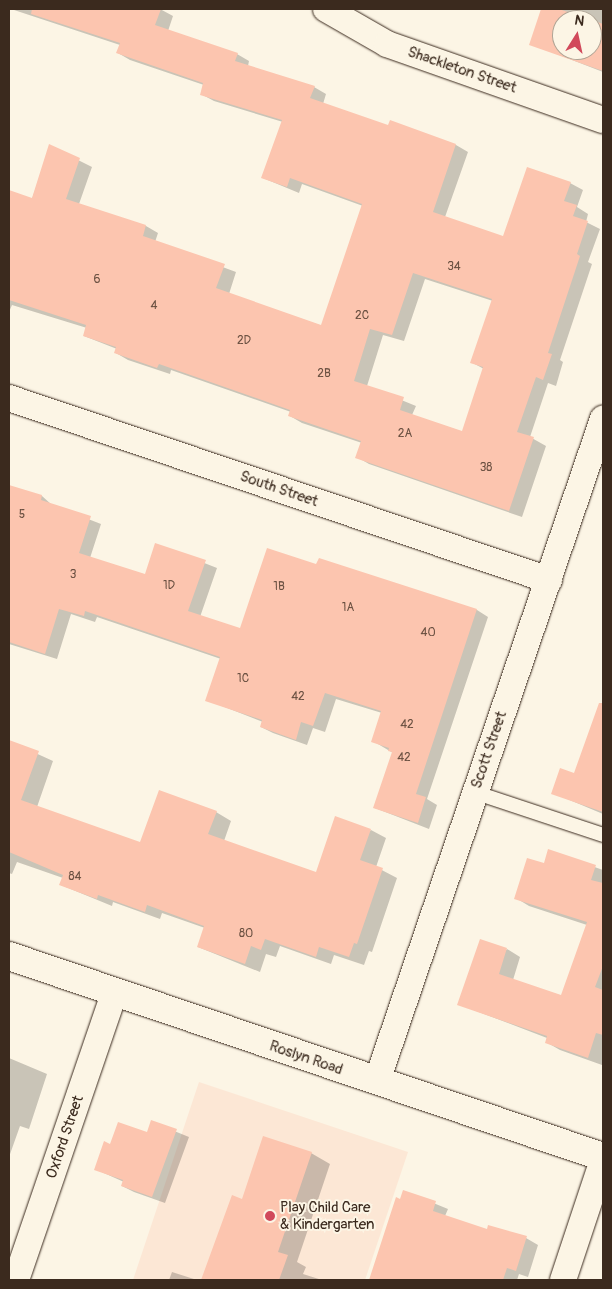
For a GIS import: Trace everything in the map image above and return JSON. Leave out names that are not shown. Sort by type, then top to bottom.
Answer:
[{"type":"street","name":"Shackleton Street","points":[[326,9],[387,44],[603,120]]},
{"type":"street","name":"South Street","points":[[9,398],[549,580]]},
{"type":"street","name":"Scott Street","points":[[377,1081],[474,792],[549,580],[603,419]]},
{"type":"street","name":"Roslyn Road","points":[[9,956],[603,1158]]},
{"type":"street","name":"Oxford Street","points":[[16,1280],[114,993]]},
{"type":"street","points":[[563,1280],[603,1158]]},
{"type":"lane","points":[[474,792],[603,835]]},
{"type":"shaded area","name":"Play Child Care & Kindergarten","points":[[199,1082],[408,1152],[365,1280],[133,1280]]},
{"type":"building","points":[[32,9],[161,9],[155,25],[238,53],[235,61],[315,86],[310,98],[388,125],[390,120],[456,144],[433,212],[503,236],[527,167],[571,182],[564,201],[577,205],[573,216],[588,221],[577,254],[580,256],[548,353],[552,354],[543,380],[536,377],[517,432],[534,437],[509,511],[355,458],[361,441],[288,416],[290,410],[159,364],[157,368],[114,353],[116,347],[83,336],[86,325],[9,300],[9,190],[32,198],[49,144],[80,158],[66,199],[146,225],[143,236],[225,264],[216,288],[321,325],[362,204],[290,178],[287,187],[261,178],[282,120],[200,95],[203,83],[116,53],[120,43],[31,14]],"holes":[[[413,273],[492,299],[470,363],[483,367],[462,431],[400,410],[404,397],[354,381],[370,329],[392,335]]]},
{"type":"building","points":[[541,9],[562,10],[552,10],[552,53],[529,45]]},
{"type":"building","points":[[602,24],[603,24],[603,71],[572,60],[602,60]]},
{"type":"building","points":[[9,485],[42,495],[41,500],[91,516],[79,553],[145,574],[155,543],[206,560],[188,611],[240,628],[267,548],[316,564],[319,558],[477,609],[416,794],[426,797],[418,823],[373,808],[392,752],[388,751],[389,748],[371,742],[381,711],[325,693],[313,726],[301,722],[296,740],[260,727],[262,720],[205,701],[220,657],[85,611],[84,616],[59,609],[45,654],[9,642]]},
{"type":"building","points":[[599,703],[603,703],[603,812],[551,794],[560,768],[574,773]]},
{"type":"building","points":[[9,740],[39,751],[21,800],[140,842],[159,790],[217,811],[208,834],[316,872],[335,816],[371,829],[360,860],[383,868],[357,944],[354,943],[349,957],[319,947],[316,957],[265,939],[261,950],[251,946],[245,964],[197,947],[204,926],[147,905],[145,912],[98,895],[97,899],[59,885],[63,875],[9,852]]},
{"type":"building","points":[[548,849],[596,865],[591,880],[603,883],[603,966],[595,987],[603,990],[603,1035],[596,1033],[588,1058],[545,1043],[547,1036],[457,1005],[480,939],[507,948],[499,974],[561,995],[587,922],[514,899],[527,858],[544,863]]},
{"type":"building","points":[[151,1120],[177,1129],[152,1197],[121,1186],[123,1180],[94,1170],[104,1141],[110,1144],[118,1122],[147,1132]]},
{"type":"building","points":[[263,1136],[312,1152],[278,1252],[288,1255],[279,1280],[201,1280],[232,1195],[242,1199]]},
{"type":"building","points":[[403,1190],[436,1201],[433,1211],[487,1229],[488,1225],[527,1236],[516,1271],[507,1268],[503,1280],[369,1280],[396,1197],[400,1199]]},
{"type":"place","name":"Play Child Care & Kindergarten","points":[[270,1216]]}]
